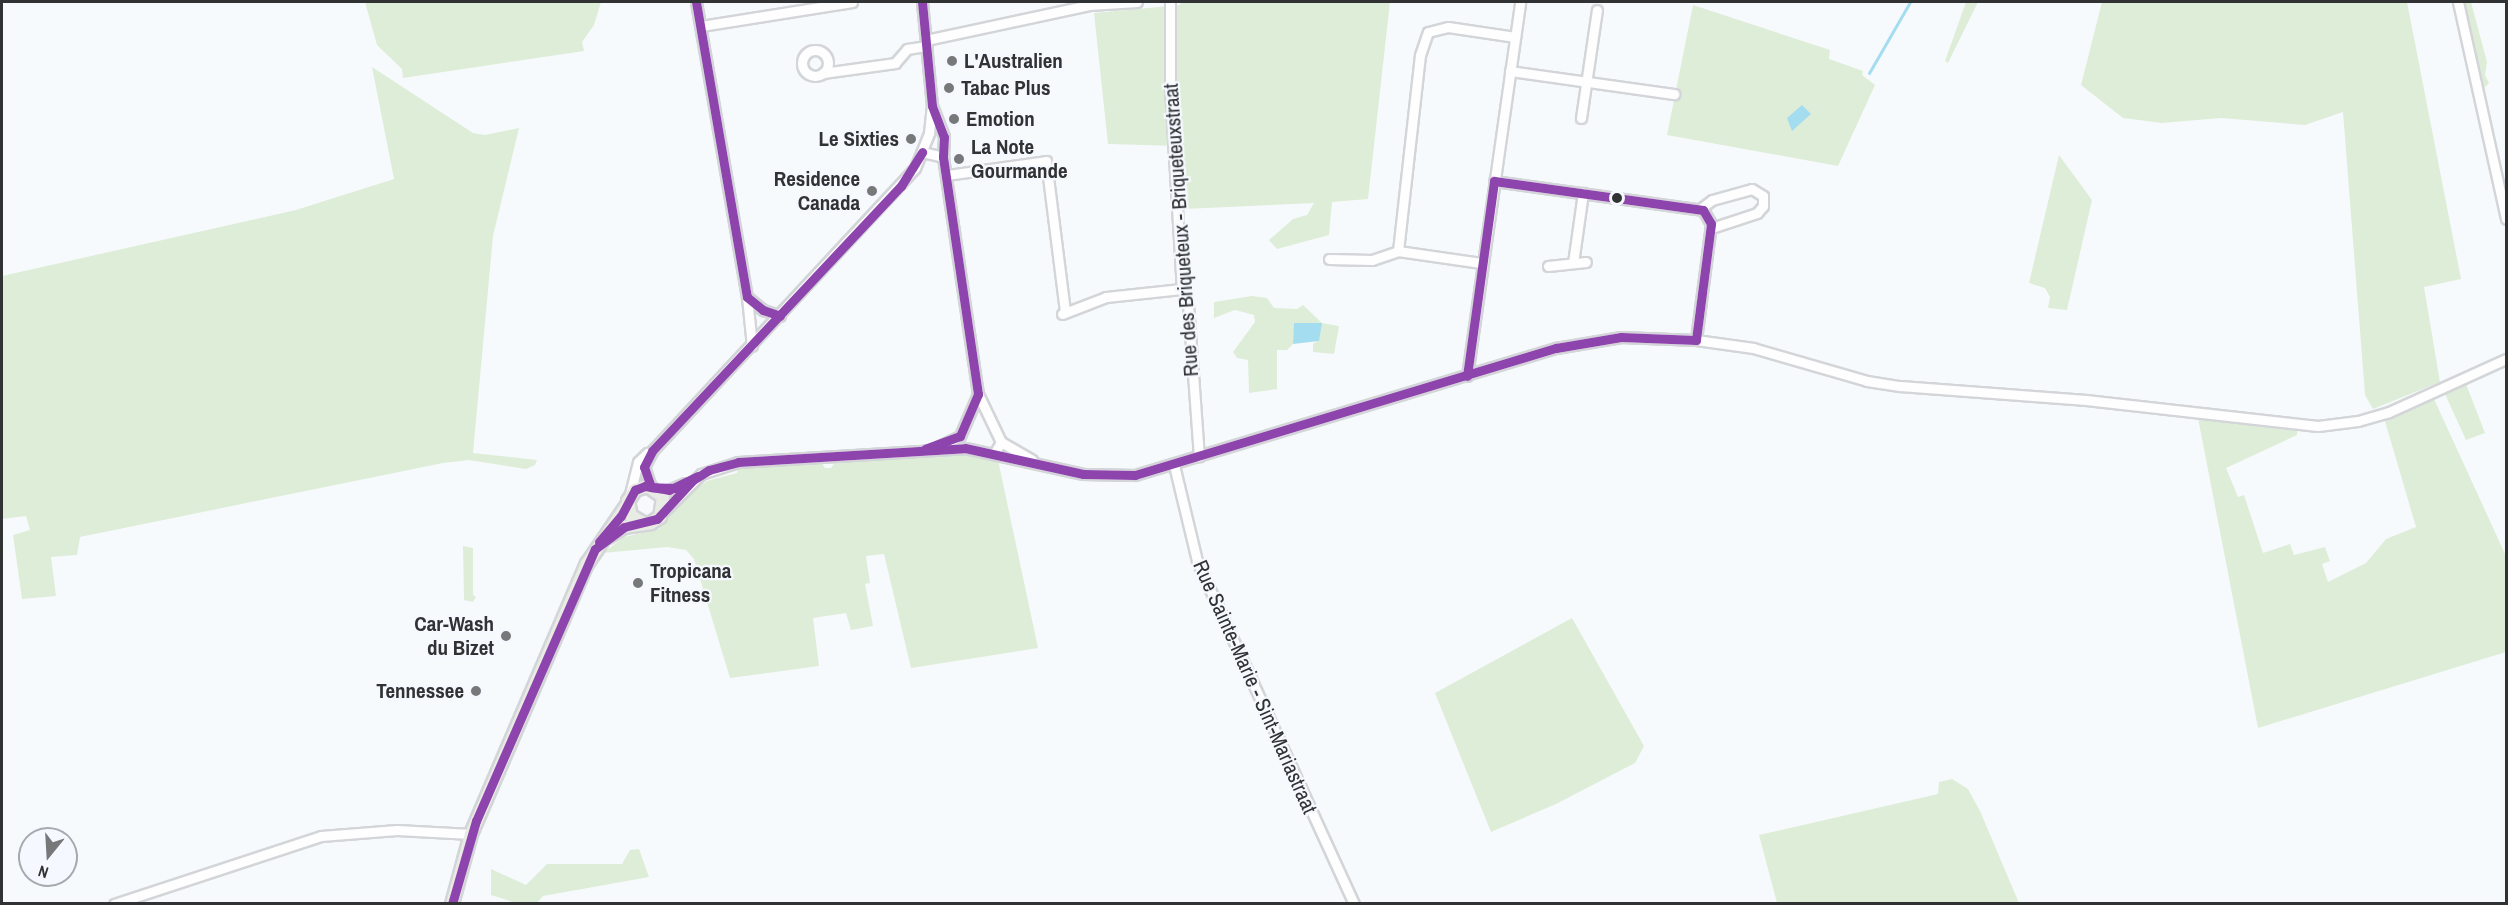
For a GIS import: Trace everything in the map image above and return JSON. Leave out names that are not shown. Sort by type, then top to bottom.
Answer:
[{"type":"main road","points":[[452,903],[471,834],[597,545],[638,488],[654,488],[664,500],[662,513],[654,521],[624,527],[597,545]]},
{"type":"main road","points":[[629,500],[631,516],[643,523]]},
{"type":"street","points":[[696,2],[747,297],[752,346]]},
{"type":"street","points":[[700,26],[852,2]]},
{"type":"street","points":[[922,2],[932,105],[942,129],[978,394],[1001,442],[1037,463]]},
{"type":"street","points":[[822,74],[895,63],[907,49],[926,43],[1089,5],[1137,2]]},
{"type":"street","name":"Rue des Briqueteux - Briqueteuxstraat","points":[[1170,2],[1170,89],[1182,289],[1188,304],[1198,457]]},
{"type":"street","points":[[1467,376],[1481,264],[1520,2]]},
{"type":"street","points":[[2458,2],[2506,219]]},
{"type":"street","points":[[1581,118],[1597,10]]},
{"type":"street","points":[[1398,251],[1423,39],[1435,28],[1448,27],[1515,37]]},
{"type":"street","points":[[1510,71],[1674,94]]},
{"type":"street","points":[[629,500],[638,462],[652,451],[752,346],[906,180],[922,152],[932,105]]},
{"type":"street","points":[[922,152],[944,156]]},
{"type":"street","points":[[947,175],[1046,161],[1063,313],[1106,297],[1182,289]]},
{"type":"street","points":[[1494,181],[1700,209],[1707,214],[1711,228],[1696,340]]},
{"type":"street","points":[[1700,209],[1712,200],[1752,189],[1763,196],[1763,206],[1756,213],[1711,228]]},
{"type":"street","points":[[1573,263],[1583,193]]},
{"type":"street","points":[[1329,259],[1372,260],[1398,251],[1481,264]]},
{"type":"street","points":[[1548,266],[1586,262]]},
{"type":"street","points":[[747,297],[763,310],[780,316]]},
{"type":"street","points":[[652,451],[644,467],[654,488],[669,490],[730,463],[934,448],[965,448],[1107,477],[1174,465],[1583,342],[1621,337],[1696,340],[1753,348],[1892,385],[2086,400],[2318,426],[2358,421],[2389,412],[2506,359]]},
{"type":"street","points":[[934,448],[960,436],[969,421],[978,394]]},
{"type":"street","points":[[969,421],[989,421]]},
{"type":"street","points":[[960,436],[965,448]]},
{"type":"street","points":[[994,454],[1001,442]]},
{"type":"street","name":"Rue Sainte-Marie - Sint-Mariastraat","points":[[1174,465],[1197,561],[1354,903]]},
{"type":"street","points":[[662,513],[693,480]]},
{"type":"street","points":[[114,903],[321,836],[435,830],[471,834]]},
{"type":"green space","points":[[365,2],[601,2],[594,25],[582,42],[584,51],[403,78],[402,69],[377,45]]},
{"type":"green space","points":[[1181,2],[1390,2],[1368,199],[1332,202],[1329,235],[1277,249],[1269,240],[1293,219],[1307,215],[1314,203],[1184,209],[1178,146],[1108,144],[1094,13],[1180,5]]},
{"type":"green space","points":[[1966,2],[1978,2],[1948,63],[1945,61]]},
{"type":"green space","points":[[2102,2],[2407,2],[2461,279],[2424,287],[2440,382],[2373,409],[2365,395],[2343,112],[2305,125],[2221,118],[2162,123],[2123,118],[2081,85]]},
{"type":"green space","points":[[2464,2],[2471,2],[2487,62],[2485,75],[2489,83],[2484,88]]},
{"type":"green space","points":[[1693,5],[1830,50],[1829,59],[1863,71],[1862,75],[1875,85],[1838,166],[1667,135]]},
{"type":"green space","points":[[372,67],[473,133],[485,135],[519,128],[493,236],[473,453],[537,460],[535,465],[526,469],[469,460],[443,463],[80,537],[77,555],[51,557],[56,596],[22,599],[13,535],[30,530],[26,516],[2,519],[2,276],[296,210],[394,179]]},
{"type":"green space","points":[[2059,155],[2092,200],[2067,310],[2048,308],[2050,297],[2045,288],[2029,283]]},
{"type":"green space","points":[[1252,296],[1267,298],[1274,308],[1297,309],[1303,305],[1322,323],[1339,326],[1334,354],[1313,352],[1313,344],[1319,340],[1295,323],[1293,344],[1287,350],[1277,350],[1277,389],[1249,393],[1248,360],[1237,358],[1233,352],[1255,322],[1254,315],[1235,310],[1214,318],[1214,302]]},
{"type":"green space","points":[[2466,384],[2485,433],[2466,440],[2445,394]]},
{"type":"green space","points":[[2434,399],[2506,556],[2506,652],[2258,728],[2198,418],[2297,431],[2297,435],[2226,468],[2238,497],[2244,495],[2263,553],[2290,544],[2294,555],[2325,547],[2330,561],[2322,564],[2328,582],[2366,563],[2386,539],[2416,527],[2384,418]]},
{"type":"green space","points":[[960,454],[998,460],[1038,648],[911,668],[884,554],[866,556],[870,583],[865,584],[873,626],[851,630],[846,613],[813,618],[819,666],[730,678],[694,559],[686,550],[667,547],[603,553],[624,537],[659,529],[692,492],[707,481],[737,473],[738,467],[820,460],[825,468],[831,468],[836,461]]},
{"type":"green space","points":[[463,546],[473,548],[473,595],[476,597],[473,602],[464,600]]},
{"type":"green space","points":[[1572,618],[1644,746],[1635,763],[1556,804],[1491,832],[1435,693]]},
{"type":"green space","points":[[1952,779],[1968,789],[1980,811],[2019,903],[1777,903],[1759,835],[1938,794],[1939,782]]},
{"type":"green space","points":[[639,849],[649,877],[543,896],[537,903],[516,903],[491,895],[491,869],[526,885],[547,864],[622,864],[630,850]]},
{"type":"water","points":[[1802,105],[1811,114],[1792,131],[1787,118]]},
{"type":"water","points":[[1294,323],[1322,323],[1319,341],[1293,344]]},
{"type":"waterway","points":[[1869,73],[1910,2]]},
{"type":"transit line","points":[[696,2],[747,297],[763,310],[780,316]]},
{"type":"transit line","points":[[922,2],[932,106],[944,137],[943,157],[978,394],[960,436],[925,449]]},
{"type":"transit line","points":[[675,488],[651,487],[644,467],[652,451],[901,186],[922,152]]},
{"type":"transit line","points":[[1494,181],[1703,210],[1711,224],[1696,340]]},
{"type":"transit line","points":[[1467,376],[1494,181]]},
{"type":"transit line","points":[[452,904],[476,821],[595,549],[624,527],[657,519],[693,480],[709,470],[738,462],[965,448],[1083,474],[1135,475],[1556,348],[1621,337],[1696,340]]},
{"type":"transit line","points":[[599,542],[621,516],[635,490],[645,486],[669,490],[698,476]]},
{"type":"place","name":"L'Australien","points":[[952,61]]},
{"type":"place","name":"Tabac Plus","points":[[949,88]]},
{"type":"place","name":"Emotion","points":[[954,119]]},
{"type":"place","name":"Le Sixties","points":[[911,139]]},
{"type":"place","name":"La Note Gourmande","points":[[959,159]]},
{"type":"place","name":"Residence Canada","points":[[872,191]]},
{"type":"place","name":"Tropicana Fitness","points":[[638,583]]},
{"type":"place","name":"Car-Wash du Bizet","points":[[506,636]]},
{"type":"place","name":"Tennessee","points":[[476,691]]}]
